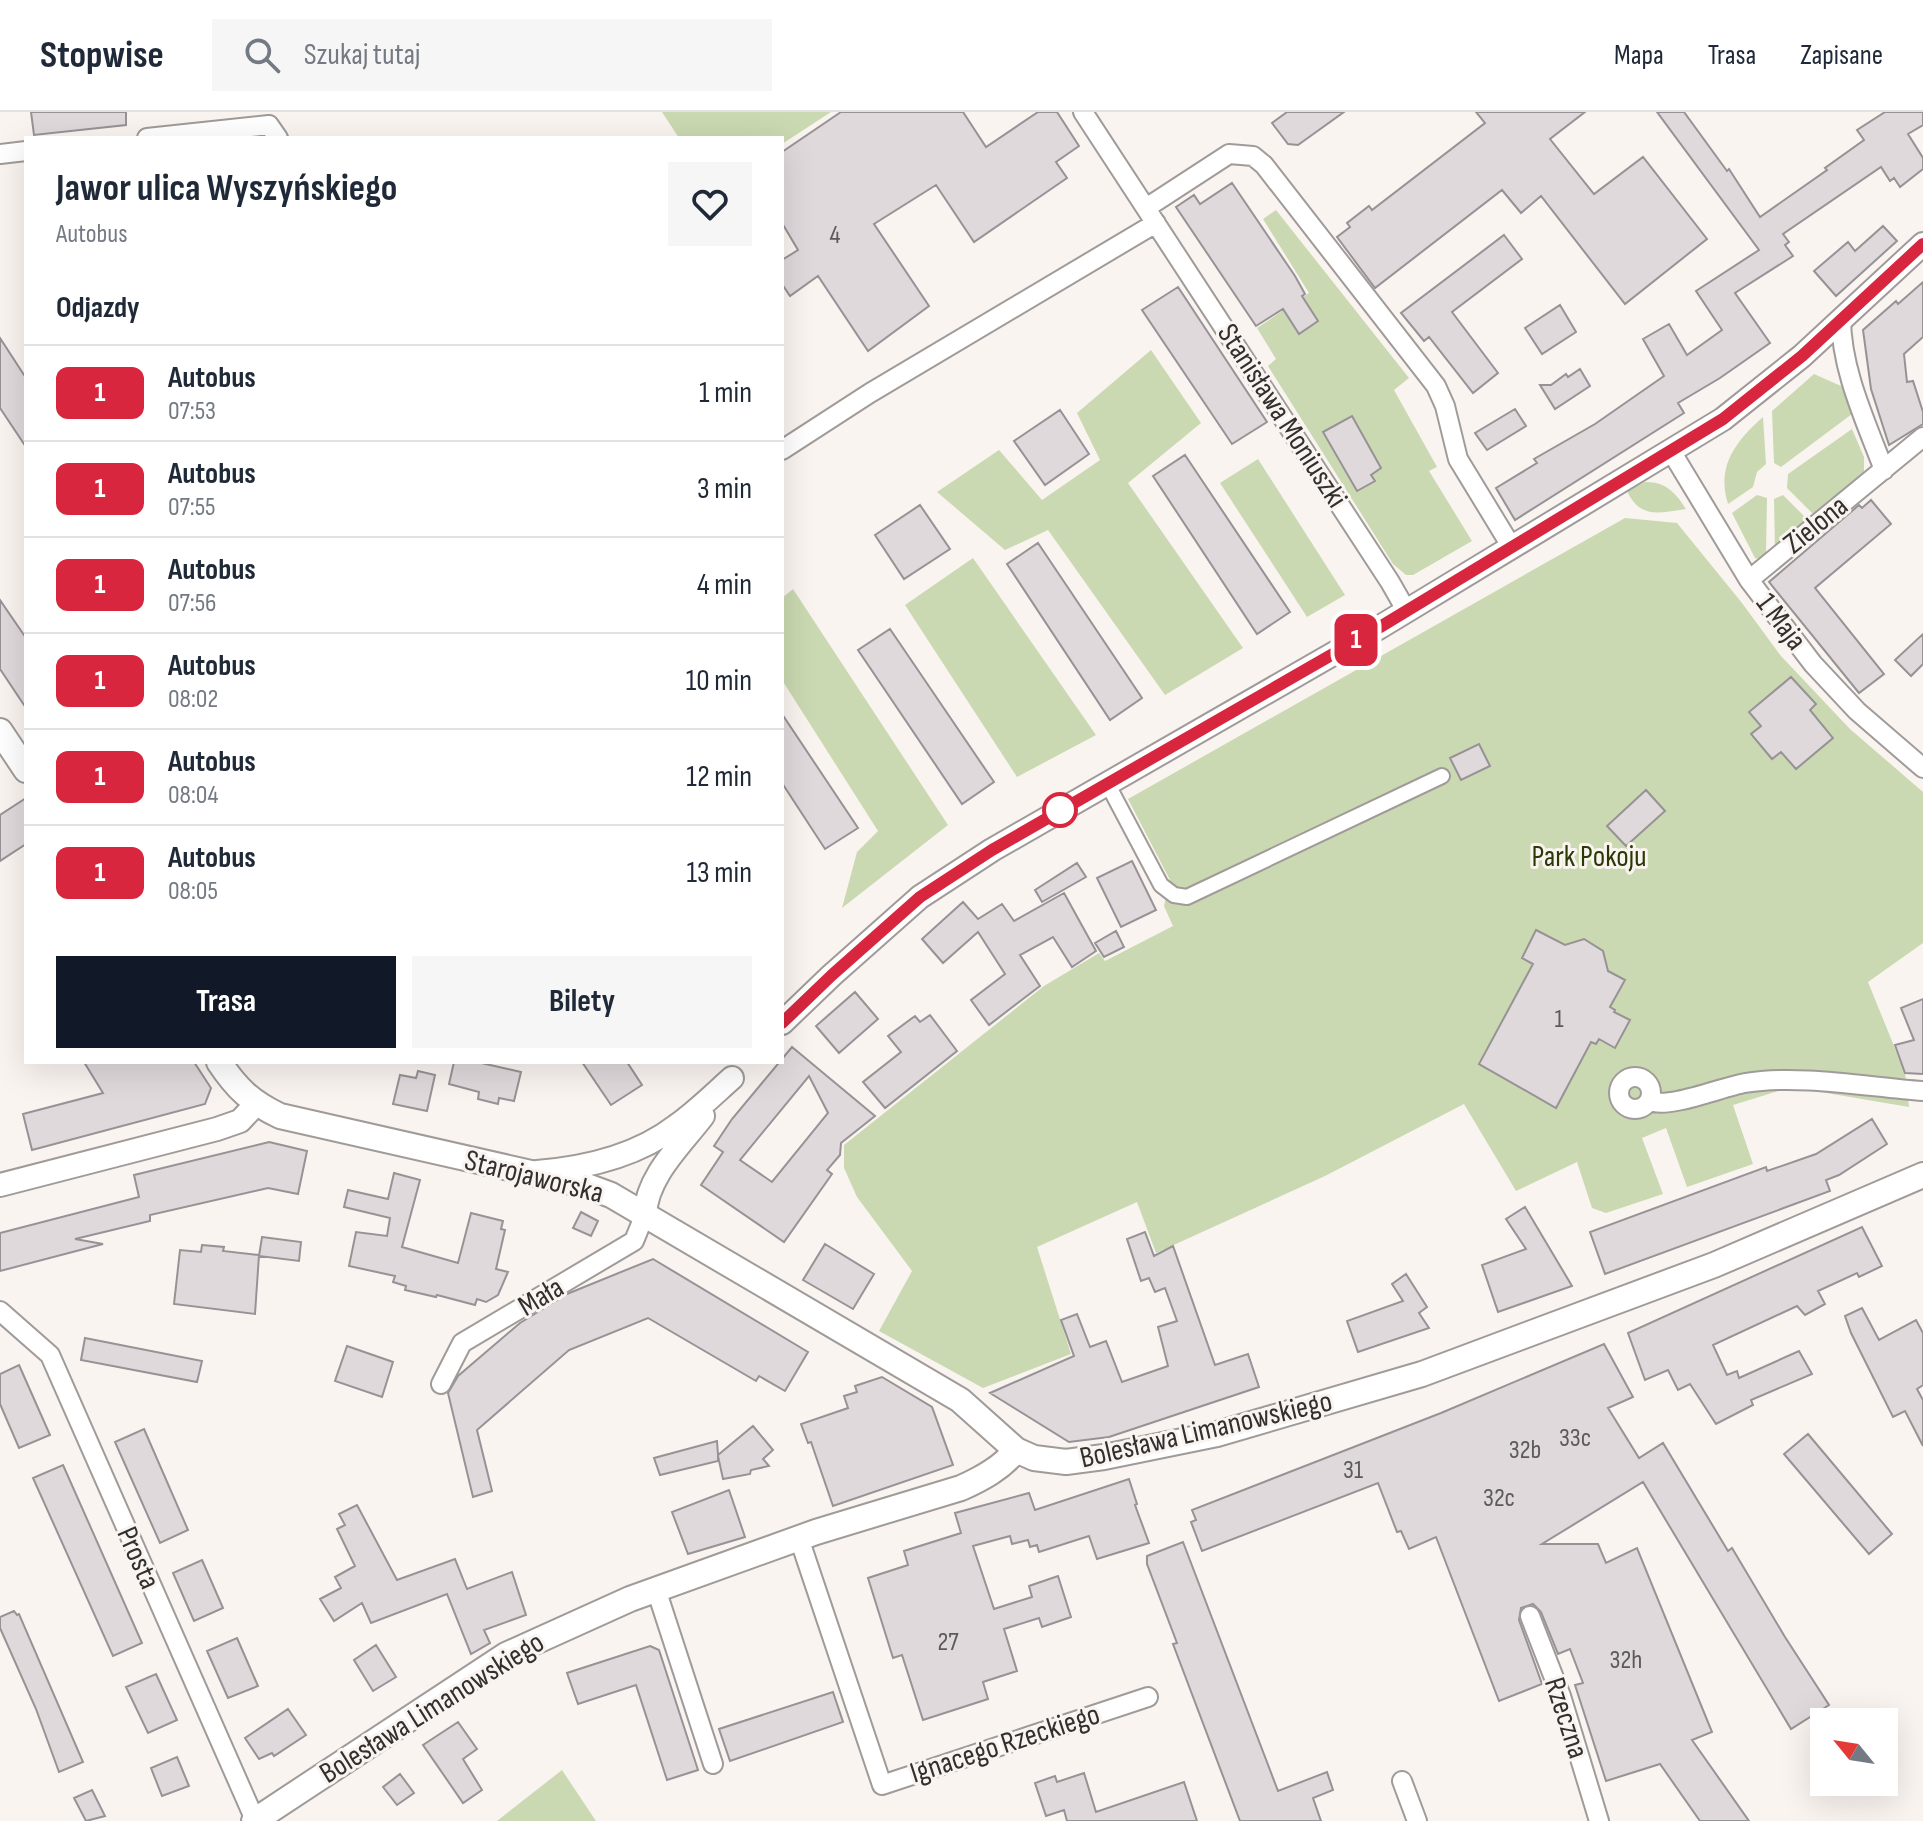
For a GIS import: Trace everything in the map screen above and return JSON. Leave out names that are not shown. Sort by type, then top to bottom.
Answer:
[{"type":"main road","points":[[4,745],[24,768]]},
{"type":"main road","points":[[220,1064],[239,1089],[256,1104]]},
{"type":"main road","name":"Starojaworska","points":[[256,1104],[280,1116],[313,1125],[584,1185],[611,1195],[960,1400],[1016,1450]]},
{"type":"main road","name":"Bolesława Limanowskiego","points":[[254,1821],[506,1655],[656,1589],[799,1538],[961,1488],[1009,1459],[1016,1450],[1034,1458],[1056,1462],[1078,1461],[1190,1440],[1305,1410],[1422,1374],[1714,1265],[1923,1175]]},
{"type":"street","name":"Stanisława Moniuszki","points":[[1083,112],[1406,610]]},
{"type":"street","points":[[166,136],[269,125],[277,136]]},
{"type":"street","points":[[0,154],[24,151]]},
{"type":"street","points":[[784,449],[1151,216],[1229,154],[1243,153],[1264,165],[1436,386],[1445,406],[1458,459],[1511,546]]},
{"type":"street","points":[[784,1021],[920,897],[992,850],[1406,610],[1723,419],[1758,393],[1923,244]]},
{"type":"street","points":[[1841,318],[1841,344],[1884,470]]},
{"type":"street","name":"Zielona","points":[[1749,580],[1923,437]]},
{"type":"street","name":"1 Maja","points":[[1671,451],[1749,580],[1828,682],[1923,768]]},
{"type":"street","points":[[1107,783],[1161,885],[1174,895],[1187,897],[1442,776]]},
{"type":"street","points":[[528,1172],[592,1164],[643,1146],[674,1128],[740,1070]]},
{"type":"street","points":[[645,1214],[652,1184],[740,1070]]},
{"type":"street","points":[[1650,1101],[1659,1105],[1724,1087],[1776,1081],[1923,1091]]},
{"type":"street","points":[[0,1185],[217,1129],[240,1121],[256,1104]]},
{"type":"street","name":"Mała","points":[[441,1384],[462,1343],[634,1241],[645,1214]]},
{"type":"street","name":"Prosta","points":[[0,1311],[50,1355],[254,1821]]},
{"type":"street","name":"Ignacego Rzeckiego","points":[[799,1538],[882,1785],[1148,1697]]},
{"type":"street","points":[[656,1589],[713,1764]]},
{"type":"street","name":"Rzeczna","points":[[1530,1616],[1561,1696],[1599,1821]]},
{"type":"street","points":[[1402,1781],[1417,1821]]},
{"type":"green space","points":[[662,112],[831,112],[784,143],[784,136],[678,136]]},
{"type":"green space","points":[[1276,210],[1409,378],[1394,390],[1437,467],[1429,471],[1472,541],[1413,575],[1406,575],[1393,564],[1268,366],[1276,359],[1257,328],[1309,293],[1263,219]]},
{"type":"green space","points":[[1151,350],[1201,423],[1128,483],[1243,648],[1165,695],[1048,530],[1005,550],[937,492],[999,450],[1042,500],[1100,460],[1077,413]]},
{"type":"green space","points":[[1814,374],[1841,386],[1852,414],[1781,467],[1774,463],[1772,411]]},
{"type":"green space","points":[[1763,417],[1766,464],[1757,472],[1753,487],[1728,504],[1725,478],[1731,455],[1744,435]]},
{"type":"green space","points":[[1852,429],[1864,457],[1864,474],[1816,517],[1787,488],[1788,474]]},
{"type":"green space","points":[[1258,459],[1345,595],[1307,617],[1220,483]]},
{"type":"green space","points":[[1645,482],[1669,489],[1686,509],[1667,512],[1644,510],[1627,491]]},
{"type":"green space","points":[[1757,495],[1767,498],[1766,553],[1760,559],[1755,558],[1732,513]]},
{"type":"green space","points":[[1783,495],[1810,522],[1775,553],[1774,499]]},
{"type":"green space","name":"Park Pokoju","points":[[1625,518],[1677,523],[1781,656],[1850,729],[1923,792],[1923,943],[1868,982],[1905,1073],[1909,1107],[1791,1087],[1733,1105],[1753,1164],[1687,1187],[1666,1128],[1642,1138],[1663,1194],[1606,1213],[1592,1208],[1577,1162],[1516,1191],[1464,1104],[1325,1176],[1156,1253],[1137,1202],[1037,1247],[1071,1354],[983,1388],[879,1331],[912,1271],[857,1197],[844,1168],[844,1145],[1044,986],[1099,953],[1105,961],[1173,926],[1164,906],[1170,880],[1128,799]]},
{"type":"green space","points":[[973,558],[1096,735],[1017,777],[905,605]]},
{"type":"green space","points":[[793,589],[948,825],[842,908],[857,852],[878,831],[784,683],[784,596]]},
{"type":"green space","points":[[562,1770],[596,1821],[497,1821]]},
{"type":"building","points":[[31,112],[126,112],[126,125],[34,135]]},
{"type":"building","points":[[841,112],[963,112],[986,147],[1038,112],[1057,112],[1079,146],[1056,162],[1067,178],[974,242],[936,185],[874,224],[929,306],[868,351],[818,276],[790,296],[784,287],[784,259],[798,250],[784,226],[784,151]]},
{"type":"building","points":[[1287,112],[1344,112],[1298,145],[1288,144],[1272,123]]},
{"type":"building","points":[[1476,112],[1585,112],[1550,139],[1594,194],[1643,157],[1707,239],[1625,304],[1541,196],[1521,213],[1502,190],[1375,288],[1337,237],[1350,227],[1347,223],[1369,206],[1372,210],[1485,123]]},
{"type":"building","points":[[1657,112],[1684,112],[1727,171],[1729,169],[1760,217],[1864,140],[1857,130],[1885,112],[1923,112],[1923,125],[1908,134],[1923,158],[1923,169],[1900,187],[1894,178],[1890,181],[1881,167],[1783,234],[1789,242],[1785,245],[1793,256],[1735,293],[1770,343],[1678,403],[1684,413],[1515,520],[1496,488],[1537,463],[1534,459],[1595,424],[1664,376],[1643,339],[1669,324],[1687,355],[1722,330],[1696,291],[1759,250]]},
{"type":"building","points":[[1232,183],[1295,276],[1305,294],[1302,296],[1318,321],[1299,334],[1283,309],[1256,326],[1176,207],[1194,195],[1200,204]]},
{"type":"building","points":[[1883,226],[1897,241],[1836,296],[1814,271],[1848,242],[1855,251]]},
{"type":"building","points":[[1504,235],[1522,259],[1452,312],[1498,373],[1473,393],[1429,337],[1424,341],[1401,313]]},
{"type":"building","points":[[1923,282],[1923,337],[1904,354],[1907,382],[1913,381],[1923,412],[1923,424],[1889,445],[1871,389],[1863,330]]},
{"type":"building","points":[[1178,287],[1267,422],[1232,444],[1142,310]]},
{"type":"building","points":[[1560,305],[1576,332],[1542,354],[1525,328]]},
{"type":"building","points":[[0,338],[24,375],[24,444],[0,408]]},
{"type":"building","points":[[1580,369],[1590,386],[1555,409],[1540,385],[1551,385]]},
{"type":"building","points":[[1515,409],[1526,426],[1487,450],[1475,433]]},
{"type":"building","points":[[1060,410],[1089,454],[1045,485],[1014,441]]},
{"type":"building","points":[[1352,416],[1381,468],[1371,475],[1375,481],[1357,491],[1323,432]]},
{"type":"building","points":[[1185,455],[1290,612],[1257,634],[1153,476]]},
{"type":"building","points":[[1871,500],[1891,524],[1815,588],[1884,674],[1859,693],[1769,582],[1859,505],[1862,508]]},
{"type":"building","points":[[920,505],[950,549],[904,579],[875,535]]},
{"type":"building","points":[[1038,543],[1142,698],[1110,720],[1007,564]]},
{"type":"building","points":[[0,600],[24,635],[24,705],[0,669]]},
{"type":"building","points":[[890,629],[994,782],[962,804],[858,650]]},
{"type":"building","points":[[1923,634],[1923,664],[1911,676],[1895,660]]},
{"type":"building","points":[[1791,677],[1816,704],[1810,710],[1833,738],[1796,769],[1781,752],[1772,759],[1751,734],[1761,726],[1749,712]]},
{"type":"building","points":[[784,717],[858,828],[825,849],[784,786]]},
{"type":"building","points":[[1479,744],[1490,766],[1461,780],[1450,758]]},
{"type":"building","points":[[1646,790],[1665,811],[1626,846],[1607,826]]},
{"type":"building","points":[[24,799],[24,845],[0,861],[0,815]]},
{"type":"building","points":[[1132,861],[1156,910],[1121,927],[1097,878]]},
{"type":"building","points":[[1077,863],[1086,877],[1042,902],[1035,890]]},
{"type":"building","points":[[1064,893],[1096,951],[1072,967],[1053,937],[1020,955],[1040,986],[989,1025],[971,1000],[1005,974],[978,932],[943,963],[922,939],[963,902],[978,919],[1002,904],[1014,921]]},
{"type":"building","points":[[1536,930],[1565,945],[1584,939],[1603,951],[1608,971],[1625,980],[1610,1007],[1630,1020],[1615,1048],[1599,1039],[1596,1044],[1591,1042],[1556,1108],[1479,1064],[1533,964],[1522,958]]},
{"type":"building","points":[[1116,931],[1124,947],[1104,957],[1095,943]]},
{"type":"building","points":[[855,992],[878,1019],[839,1053],[816,1026]]},
{"type":"building","points":[[1923,999],[1923,1074],[1905,1073],[1895,1045],[1914,1040],[1901,1008]]},
{"type":"building","points":[[930,1015],[957,1051],[885,1108],[863,1082],[901,1052],[888,1036],[915,1016],[920,1022]]},
{"type":"building","points":[[792,1047],[875,1116],[841,1143],[840,1155],[827,1170],[832,1174],[784,1242],[701,1185],[723,1152],[714,1146],[778,1064],[784,1064],[784,1057]],"holes":[[[809,1076],[828,1113],[772,1182],[740,1160]]]},
{"type":"building","points":[[85,1064],[195,1064],[211,1088],[205,1104],[32,1150],[23,1114],[103,1093]]},
{"type":"building","points":[[454,1064],[486,1064],[521,1072],[514,1101],[499,1098],[498,1104],[478,1099],[479,1092],[449,1084]]},
{"type":"building","points":[[583,1064],[628,1064],[642,1085],[611,1105]]},
{"type":"building","points":[[418,1071],[435,1075],[427,1111],[393,1104],[400,1075],[416,1078]]},
{"type":"building","points":[[1872,1119],[1887,1144],[1826,1180],[1830,1191],[1605,1274],[1590,1232],[1766,1167],[1767,1171],[1816,1154]]},
{"type":"building","points":[[269,1142],[307,1151],[298,1194],[268,1188],[150,1215],[150,1221],[75,1239],[103,1244],[0,1271],[0,1233],[139,1197],[134,1175]]},
{"type":"building","points":[[394,1173],[420,1180],[402,1247],[458,1263],[471,1213],[503,1221],[501,1229],[505,1230],[496,1269],[508,1272],[498,1295],[486,1302],[477,1299],[475,1305],[405,1290],[406,1286],[393,1282],[395,1276],[349,1266],[356,1232],[387,1236],[390,1218],[344,1207],[348,1190],[388,1199]]},
{"type":"building","points":[[1525,1207],[1572,1286],[1498,1312],[1482,1265],[1526,1249],[1506,1219]]},
{"type":"building","points":[[581,1212],[598,1221],[591,1236],[573,1228]]},
{"type":"building","points":[[1862,1227],[1882,1266],[1859,1277],[1857,1273],[1818,1291],[1825,1304],[1805,1315],[1797,1306],[1713,1345],[1727,1375],[1737,1371],[1739,1378],[1799,1351],[1812,1374],[1751,1400],[1753,1405],[1716,1424],[1690,1384],[1678,1390],[1668,1370],[1645,1380],[1628,1333]]},
{"type":"building","points":[[1145,1232],[1154,1256],[1173,1246],[1215,1365],[1248,1354],[1259,1387],[1109,1437],[1069,1442],[990,1393],[1074,1356],[1061,1320],[1077,1314],[1090,1347],[1106,1341],[1122,1382],[1168,1366],[1158,1327],[1177,1321],[1165,1288],[1155,1292],[1149,1278],[1141,1281],[1127,1239]]},
{"type":"building","points":[[262,1237],[301,1242],[299,1261],[259,1256]]},
{"type":"building","points":[[825,1244],[874,1274],[853,1309],[803,1280]]},
{"type":"building","points":[[202,1245],[259,1255],[255,1314],[174,1304],[180,1250],[201,1252]]},
{"type":"building","points":[[653,1259],[808,1352],[785,1391],[759,1376],[756,1381],[648,1318],[569,1350],[477,1430],[492,1491],[473,1497],[448,1393],[458,1376],[520,1323],[567,1294]]},
{"type":"building","points":[[1406,1274],[1427,1307],[1419,1313],[1429,1328],[1358,1352],[1347,1321],[1403,1301],[1392,1284]]},
{"type":"building","points":[[1862,1308],[1879,1340],[1916,1320],[1923,1333],[1923,1385],[1917,1389],[1923,1400],[1923,1446],[1905,1411],[1893,1417],[1851,1333],[1845,1316]]},
{"type":"building","points":[[85,1338],[202,1361],[197,1382],[81,1360]]},
{"type":"building","points":[[1604,1344],[1633,1397],[1608,1408],[1639,1458],[1663,1443],[1728,1551],[1732,1548],[1829,1705],[1810,1708],[1810,1717],[1791,1729],[1643,1482],[1542,1544],[1598,1544],[1606,1563],[1637,1548],[1712,1732],[1692,1740],[1749,1821],[1700,1821],[1660,1764],[1606,1781],[1575,1685],[1583,1683],[1570,1649],[1558,1654],[1541,1612],[1533,1604],[1521,1608],[1519,1620],[1542,1684],[1499,1701],[1436,1537],[1409,1549],[1401,1531],[1397,1532],[1378,1483],[1202,1551],[1191,1522],[1196,1520],[1192,1510],[1441,1413]]},
{"type":"building","points":[[347,1346],[393,1362],[382,1397],[335,1381]]},
{"type":"building","points":[[19,1365],[50,1435],[19,1448],[0,1404],[0,1374]]},
{"type":"building","points":[[882,1377],[932,1407],[953,1465],[833,1506],[811,1442],[808,1443],[801,1424],[848,1408],[844,1396],[857,1392],[855,1386]]},
{"type":"building","points":[[753,1426],[773,1450],[763,1459],[769,1466],[751,1470],[750,1474],[723,1479],[718,1456],[718,1461],[660,1475],[654,1458],[717,1441],[718,1455]]},
{"type":"building","points":[[144,1429],[188,1530],[160,1543],[115,1442]]},
{"type":"building","points":[[1808,1434],[1892,1534],[1869,1554],[1784,1454]]},
{"type":"building","points":[[63,1465],[142,1643],[113,1656],[33,1478]]},
{"type":"building","points":[[1129,1479],[1149,1543],[1097,1559],[1089,1536],[1039,1552],[1037,1545],[1030,1547],[1028,1540],[1012,1544],[1010,1536],[973,1546],[994,1609],[1032,1597],[1029,1586],[1058,1576],[1071,1617],[1042,1627],[1039,1618],[1004,1629],[1017,1671],[983,1682],[988,1699],[923,1720],[902,1655],[893,1658],[868,1578],[908,1565],[904,1551],[961,1533],[955,1513],[1029,1493],[1035,1510]]},
{"type":"building","points":[[729,1490],[745,1537],[688,1554],[672,1512]]},
{"type":"building","points":[[357,1505],[397,1580],[455,1559],[467,1589],[512,1572],[526,1615],[484,1630],[490,1643],[471,1654],[447,1594],[371,1623],[362,1603],[334,1621],[320,1599],[341,1588],[335,1577],[355,1566],[337,1529],[345,1525],[339,1514]]},
{"type":"building","points":[[1183,1542],[1278,1791],[1327,1772],[1333,1790],[1313,1798],[1321,1821],[1240,1821],[1173,1644],[1177,1643],[1147,1564],[1147,1556]]},
{"type":"building","points":[[202,1560],[223,1608],[194,1621],[173,1573]]},
{"type":"building","points":[[14,1611],[19,1614],[83,1762],[59,1772],[36,1709],[0,1628],[0,1617]]},
{"type":"building","points":[[237,1638],[258,1686],[228,1698],[207,1651]]},
{"type":"building","points":[[376,1645],[396,1677],[373,1691],[354,1660]]},
{"type":"building","points":[[650,1646],[659,1650],[698,1770],[667,1780],[636,1685],[578,1704],[567,1673]]},
{"type":"building","points":[[156,1674],[177,1720],[148,1733],[126,1687]]},
{"type":"building","points":[[833,1692],[843,1722],[730,1761],[719,1729]]},
{"type":"building","points":[[288,1709],[306,1735],[274,1756],[272,1753],[259,1759],[245,1738]]},
{"type":"building","points":[[458,1722],[477,1749],[463,1759],[482,1790],[463,1803],[423,1745]]},
{"type":"building","points":[[177,1757],[189,1786],[162,1796],[151,1768]]},
{"type":"building","points":[[1084,1773],[1096,1812],[1184,1782],[1197,1821],[1067,1821],[1064,1810],[1046,1816],[1035,1783],[1055,1776],[1057,1782]]},
{"type":"building","points":[[400,1774],[414,1793],[397,1805],[383,1787]]},
{"type":"building","points":[[92,1790],[105,1816],[86,1821],[74,1798]]},
{"type":"bus line","name":"1","points":[[784,1021],[920,897],[992,850],[1380,627],[1723,419],[1802,356],[1923,244]]}]
